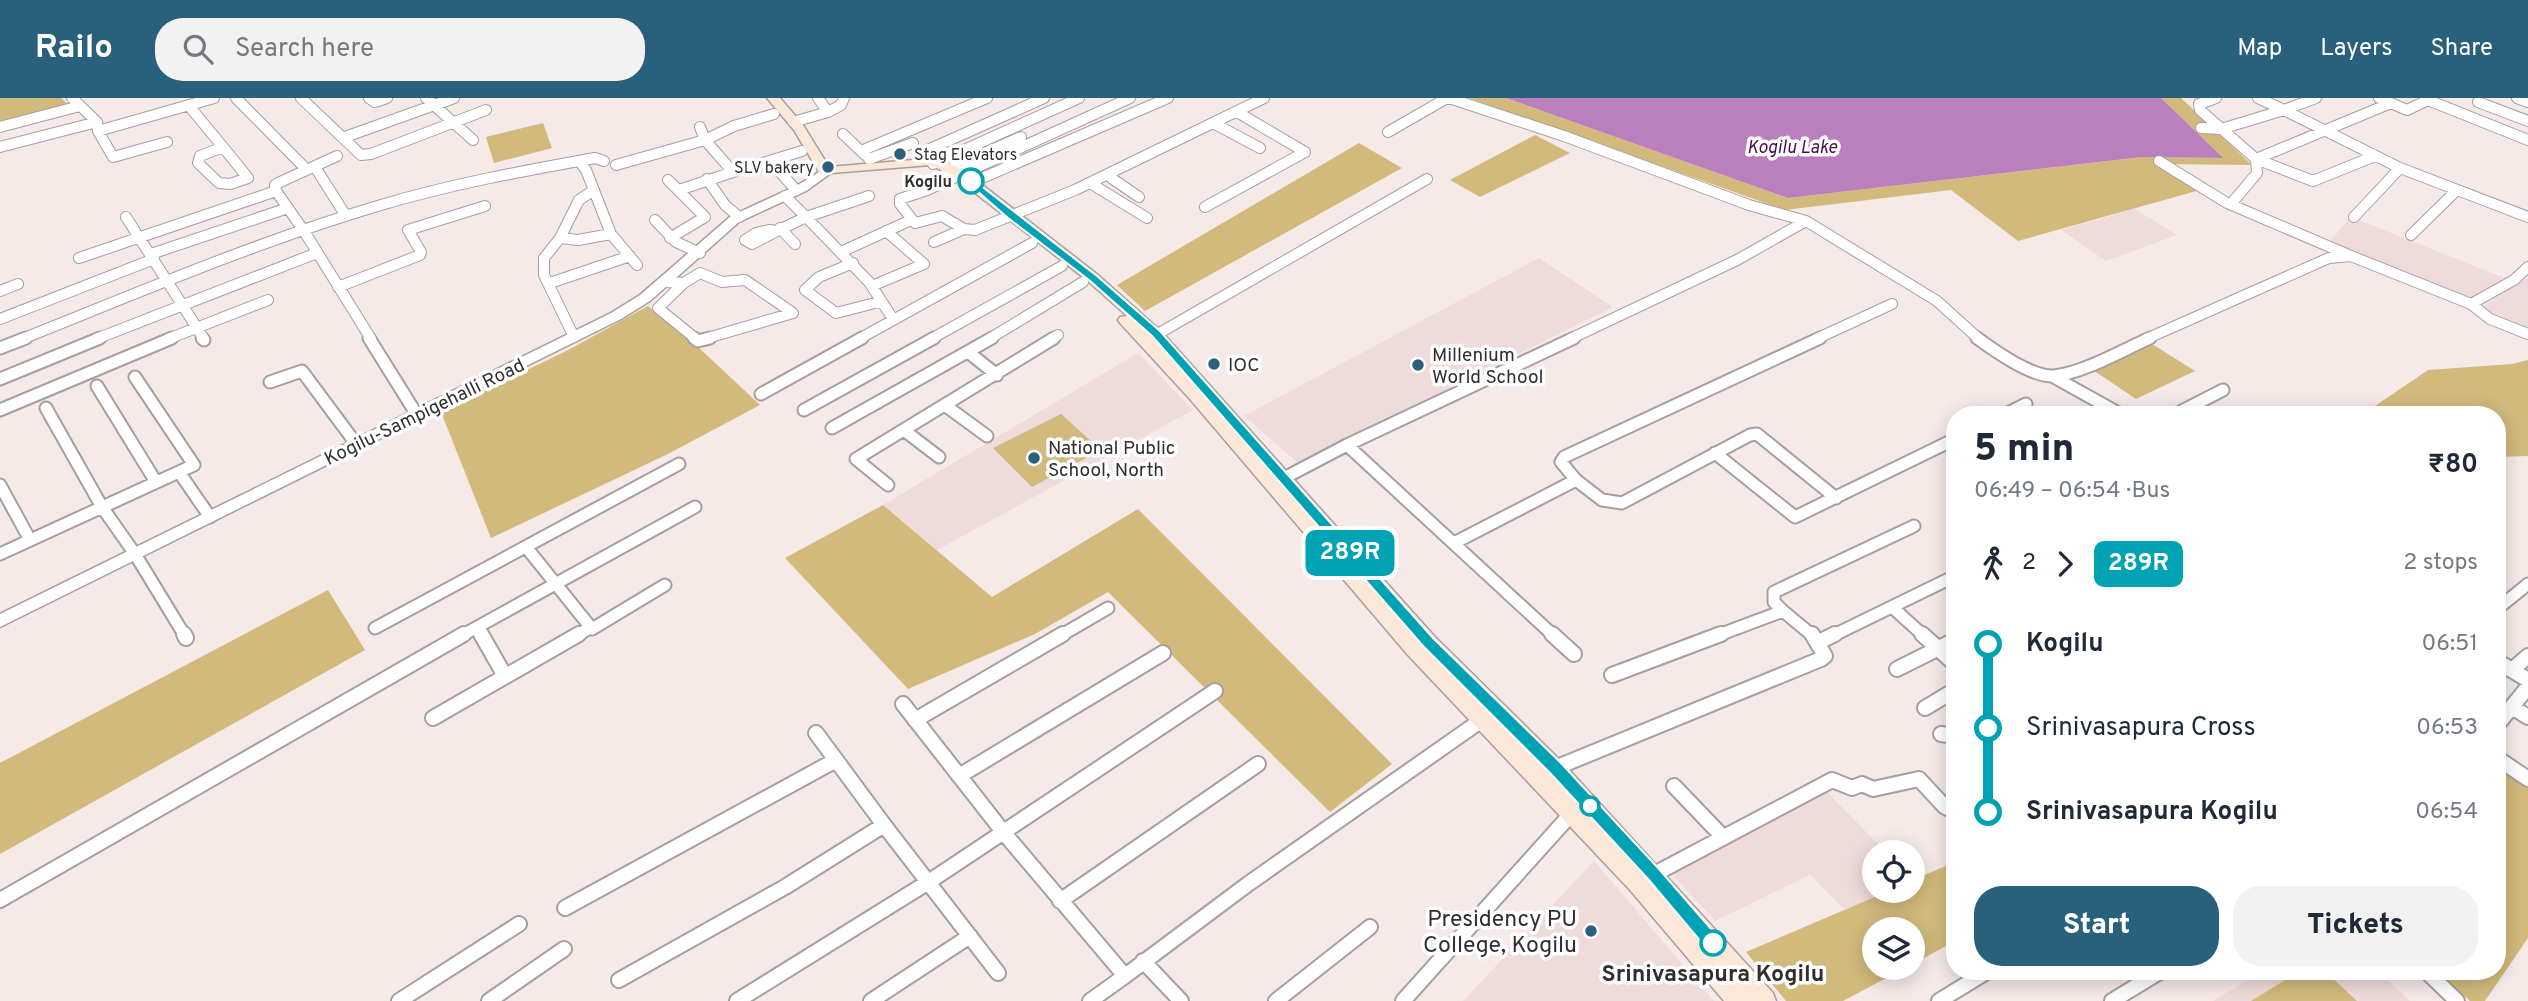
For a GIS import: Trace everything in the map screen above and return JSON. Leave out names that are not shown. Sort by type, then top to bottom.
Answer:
[{"type":"main road","points":[[762,98],[774,114],[798,136],[825,173]]},
{"type":"main road","points":[[773,98],[793,122],[802,151],[825,173]]},
{"type":"main road","points":[[825,173],[872,162],[947,169]]},
{"type":"main road","points":[[825,173],[905,164],[947,169],[1093,278],[1284,478],[1428,642],[1572,813],[1646,879],[1765,1001]]},
{"type":"main road","points":[[1008,217],[1032,243],[1151,338],[1195,394],[1414,649],[1555,768],[1646,879],[1739,1001]]},
{"type":"street","points":[[72,98],[98,126],[113,157],[167,142]]},
{"type":"street","points":[[0,147],[189,106],[214,98]]},
{"type":"street","points":[[236,98],[311,168],[346,216]]},
{"type":"street","points":[[301,98],[345,136],[361,155],[486,110]]},
{"type":"street","points":[[369,98],[375,102],[387,98]]},
{"type":"street","points":[[426,98],[473,140]]},
{"type":"street","points":[[345,136],[454,98]]},
{"type":"street","points":[[818,98],[828,112]]},
{"type":"street","points":[[793,122],[828,112],[841,105],[844,98]]},
{"type":"street","points":[[861,151],[987,98]]},
{"type":"street","points":[[1044,98],[947,169],[900,199],[900,204],[911,220],[915,223],[942,216],[964,229],[975,230],[1090,183],[1264,98]]},
{"type":"street","points":[[947,169],[1079,98]]},
{"type":"street","points":[[947,169],[1130,98]]},
{"type":"street","points":[[947,169],[1168,98]]},
{"type":"street","points":[[1388,132],[1448,98],[1555,133],[1749,205],[1806,221],[1937,302],[1972,334],[2013,363],[2052,376],[2106,406]]},
{"type":"street","points":[[2216,98],[2199,104],[2200,110],[2256,159],[2313,181],[2375,156]]},
{"type":"street","points":[[2258,98],[2400,168],[2528,217]]},
{"type":"street","points":[[2201,128],[2221,129],[2316,98]]},
{"type":"street","points":[[2379,98],[2407,110],[2430,99],[2528,139]]},
{"type":"street","points":[[2517,98],[2528,102]]},
{"type":"street","points":[[2460,113],[2482,100],[2528,121]]},
{"type":"street","points":[[2256,159],[2327,132],[2391,103]]},
{"type":"street","points":[[0,127],[80,106]]},
{"type":"street","points":[[189,106],[248,175],[248,178],[222,186],[216,184],[198,163],[200,156],[223,147]]},
{"type":"street","points":[[1205,207],[1305,152],[1299,146],[1237,112]]},
{"type":"street","points":[[617,165],[705,140],[734,126],[774,114]]},
{"type":"street","points":[[1213,123],[1260,148]]},
{"type":"street","points":[[700,127],[705,140],[733,172]]},
{"type":"street","points":[[843,134],[872,162],[914,143]]},
{"type":"street","points":[[901,135],[947,169]]},
{"type":"street","points":[[947,169],[1021,137]]},
{"type":"street","points":[[679,190],[802,151]]},
{"type":"street","points":[[337,156],[275,184],[276,191],[304,231],[417,415]]},
{"type":"street","points":[[0,348],[169,281],[346,216],[496,177],[595,158],[604,161]]},
{"type":"street","points":[[2231,204],[2258,173],[2256,159]]},
{"type":"street","points":[[550,283],[633,260],[611,234],[579,161]]},
{"type":"street","points":[[770,161],[806,217],[872,286],[879,302],[893,319]]},
{"type":"street","points":[[2159,161],[2183,179],[2232,207],[2471,304],[2490,319],[2528,334]]},
{"type":"street","points":[[2354,217],[2400,168]]},
{"type":"street","name":"Kogilu-Sampigehalli Road","points":[[0,621],[615,316],[645,299],[739,217],[825,173]]},
{"type":"street","points":[[1107,175],[1139,197]]},
{"type":"street","points":[[1151,338],[1333,235],[1427,178]]},
{"type":"street","points":[[707,179],[724,205],[739,217]]},
{"type":"street","points":[[668,180],[705,217],[670,238]]},
{"type":"street","points":[[1090,183],[1147,218]]},
{"type":"street","points":[[574,337],[544,275],[544,258],[559,238],[579,200],[594,190]]},
{"type":"street","points":[[2411,235],[2457,190]]},
{"type":"street","points":[[79,258],[276,191]]},
{"type":"street","points":[[796,243],[779,230],[806,217],[869,196]]},
{"type":"street","points":[[338,287],[420,256],[421,252],[408,230],[485,206]]},
{"type":"street","points":[[0,319],[153,257],[288,208]]},
{"type":"street","points":[[126,217],[204,340]]},
{"type":"street","points":[[655,220],[670,238],[700,253]]},
{"type":"street","points":[[841,252],[911,220]]},
{"type":"street","points":[[1284,478],[1347,445],[1737,260],[1806,221]]},
{"type":"street","points":[[934,242],[964,229]]},
{"type":"street","points":[[872,286],[924,264],[886,231]]},
{"type":"street","points":[[559,238],[578,240],[611,234]]},
{"type":"street","points":[[761,394],[1032,243]]},
{"type":"street","points":[[0,379],[183,303],[317,253]]},
{"type":"street","points":[[2052,376],[2079,369],[2329,258],[2351,256]]},
{"type":"street","points":[[853,264],[815,280],[808,284],[805,290],[836,313],[879,302]]},
{"type":"street","points":[[804,410],[1062,266]]},
{"type":"street","points":[[2471,304],[2514,280],[2528,267]]},
{"type":"street","points":[[664,282],[684,283],[700,273],[722,282],[745,279],[793,313],[698,341],[658,308],[684,283]]},
{"type":"street","points":[[832,428],[968,352],[1083,282]]},
{"type":"street","points":[[0,291],[18,284]]},
{"type":"street","points":[[0,410],[268,300]]},
{"type":"street","points":[[1836,498],[1756,434],[1622,503],[1602,500],[1576,480],[1561,462],[1564,457],[1892,304]]},
{"type":"street","points":[[888,485],[856,459],[997,375],[1058,335]]},
{"type":"street","points":[[968,352],[997,375]]},
{"type":"street","points":[[270,382],[302,370],[357,444]]},
{"type":"street","points":[[0,554],[194,465],[135,377]]},
{"type":"street","points":[[97,386],[156,482]]},
{"type":"street","points":[[2192,406],[2223,390]]},
{"type":"street","points":[[2022,406],[2026,404]]},
{"type":"street","points":[[946,406],[987,436]]},
{"type":"street","points":[[46,408],[102,507],[135,554],[186,638]]},
{"type":"street","points":[[905,431],[939,457]]},
{"type":"street","points":[[1715,453],[1790,515],[1800,517],[1946,443]]},
{"type":"street","points":[[1347,445],[1574,654]]},
{"type":"street","points":[[375,628],[679,464]]},
{"type":"street","points":[[179,472],[211,517]]},
{"type":"street","points":[[1454,543],[1576,480]]},
{"type":"street","points":[[0,485],[30,540]]},
{"type":"street","points":[[0,900],[477,627],[695,507]]},
{"type":"street","points":[[1555,768],[1821,659],[1825,656],[1825,651],[1819,642],[1774,602],[1774,592],[1914,526]]},
{"type":"street","points":[[526,547],[591,627]]},
{"type":"street","points":[[1819,642],[1946,580]]},
{"type":"street","points":[[2506,602],[2528,584]]},
{"type":"street","points":[[433,718],[666,585]]},
{"type":"street","points":[[1892,607],[1946,656]]},
{"type":"street","points":[[915,720],[1108,608]]},
{"type":"street","points":[[1612,675],[1783,611]]},
{"type":"street","points":[[477,627],[505,676]]},
{"type":"street","points":[[1897,669],[1946,644]]},
{"type":"street","points":[[959,776],[1163,653]]},
{"type":"street","points":[[2512,670],[2528,656]]},
{"type":"street","points":[[2506,666],[2528,680]]},
{"type":"street","points":[[2506,714],[2528,687]]},
{"type":"street","points":[[737,1001],[930,881],[1215,691]]},
{"type":"street","points":[[1925,708],[1946,695]]},
{"type":"street","points":[[903,704],[1004,833],[1125,976]]},
{"type":"street","points":[[2512,707],[2528,717]]},
{"type":"street","points":[[1090,1001],[1489,715]]},
{"type":"street","points":[[816,733],[998,973]]},
{"type":"street","points":[[565,908],[836,760]]},
{"type":"street","points":[[1060,901],[1258,764]]},
{"type":"street","points":[[2506,764],[2528,779]]},
{"type":"street","points":[[1646,879],[1832,780],[1852,788],[1862,784],[1873,789],[1919,779],[1946,807]]},
{"type":"street","points":[[1675,786],[1723,838]]},
{"type":"street","points":[[1403,1001],[1572,813]]},
{"type":"street","points":[[619,980],[785,887],[884,825]]},
{"type":"street","points":[[399,1001],[519,924]]},
{"type":"street","points":[[1276,1001],[1370,927]]},
{"type":"street","points":[[872,1001],[970,936]]},
{"type":"street","points":[[489,1001],[564,949]]},
{"type":"street","points":[[1143,961],[1181,1001]]},
{"type":"street","points":[[1939,1001],[1973,980]]},
{"type":"street","points":[[2112,1001],[2146,980]]},
{"type":"street","points":[[2435,980],[2457,1001]]},
{"type":"shaded area","points":[[0,98],[61,98],[68,104],[0,122]]},
{"type":"shaded area","points":[[1469,98],[1506,98],[1788,198],[2142,157],[2222,158],[2161,98],[2181,98],[2252,165],[2156,164],[2200,190],[2018,241],[1951,190],[1785,210]]},
{"type":"shaded area","points":[[543,123],[552,148],[494,163],[486,137]]},
{"type":"shaded area","points":[[1535,135],[1570,153],[1480,197],[1450,180]]},
{"type":"shaded area","points":[[1359,143],[1402,168],[1145,311],[1117,285]]},
{"type":"shaded area","points":[[2135,209],[2177,235],[2106,261],[2061,230]]},
{"type":"shaded area","points":[[2351,217],[2504,278],[2474,298],[2456,294],[2327,245]]},
{"type":"shaded area","name":"Millenium World School","points":[[1539,258],[1613,307],[1298,463],[1244,416]]},
{"type":"shaded area","points":[[2528,278],[2528,328],[2494,315],[2483,306]]},
{"type":"shaded area","points":[[648,306],[697,346],[760,405],[668,454],[491,538],[441,412],[570,349]]},
{"type":"shaded area","points":[[2152,344],[2195,371],[2136,399],[2093,370]]},
{"type":"shaded area","name":"National Public School, North","points":[[1138,353],[1193,410],[937,550],[883,505]]},
{"type":"shaded area","points":[[2528,360],[2528,456],[2506,457],[2506,406],[2375,406],[2428,370],[2512,364]]},
{"type":"shaded area","points":[[1061,414],[1101,450],[1032,487],[993,448]]},
{"type":"shaded area","points":[[883,505],[992,597],[1138,509],[1392,764],[1330,812],[1108,592],[1035,634],[908,689],[785,558]]},
{"type":"shaded area","points":[[328,590],[365,650],[0,854],[0,763]]},
{"type":"shaded area","points":[[2506,770],[2528,783],[2528,938],[2506,970]]},
{"type":"shaded area","points":[[1824,789],[1874,840],[1862,840],[1863,903],[1846,911],[1810,875],[1715,921],[1671,873]]},
{"type":"shaded area","name":"Presidency PU College, Kogilu","points":[[1594,861],[1714,1001],[1463,1001]]},
{"type":"shaded area","points":[[1946,866],[1946,946],[1925,957],[1925,917],[1862,917],[1862,980],[1882,980],[1843,1001],[1786,1001],[1746,952],[1862,903],[1925,903],[1925,875]]},
{"type":"shaded area","points":[[2248,980],[2388,980],[2410,1001],[2213,1001]]},
{"type":"shaded area","points":[[2285,980],[2335,980],[2357,1001],[2251,1001]]},
{"type":"shaded area","points":[[2448,980],[2499,980],[2485,1001],[2470,1001]]},
{"type":"water","name":"Kogilu Lake","points":[[1506,98],[2161,98],[2223,158],[2142,157],[1788,198]]},
{"type":"bus line","name":"289R","points":[[971,181],[1011,216],[1093,278],[1156,334],[1215,397],[1428,642],[1555,768],[1713,943]]},
{"type":"place","name":"Stag Elevators","points":[[900,154]]},
{"type":"place","name":"SLV bakery","points":[[828,167]]},
{"type":"place","name":"Kogilu","points":[[971,181]]},
{"type":"place","name":"IOC","points":[[1214,364]]},
{"type":"place","name":"Millenium World School","points":[[1418,365]]},
{"type":"place","name":"National Public School, North","points":[[1034,458]]},
{"type":"place","name":"Presidency PU College, Kogilu","points":[[1591,931]]},
{"type":"place","name":"Srinivasapura Kogilu","points":[[1713,943]]}]
